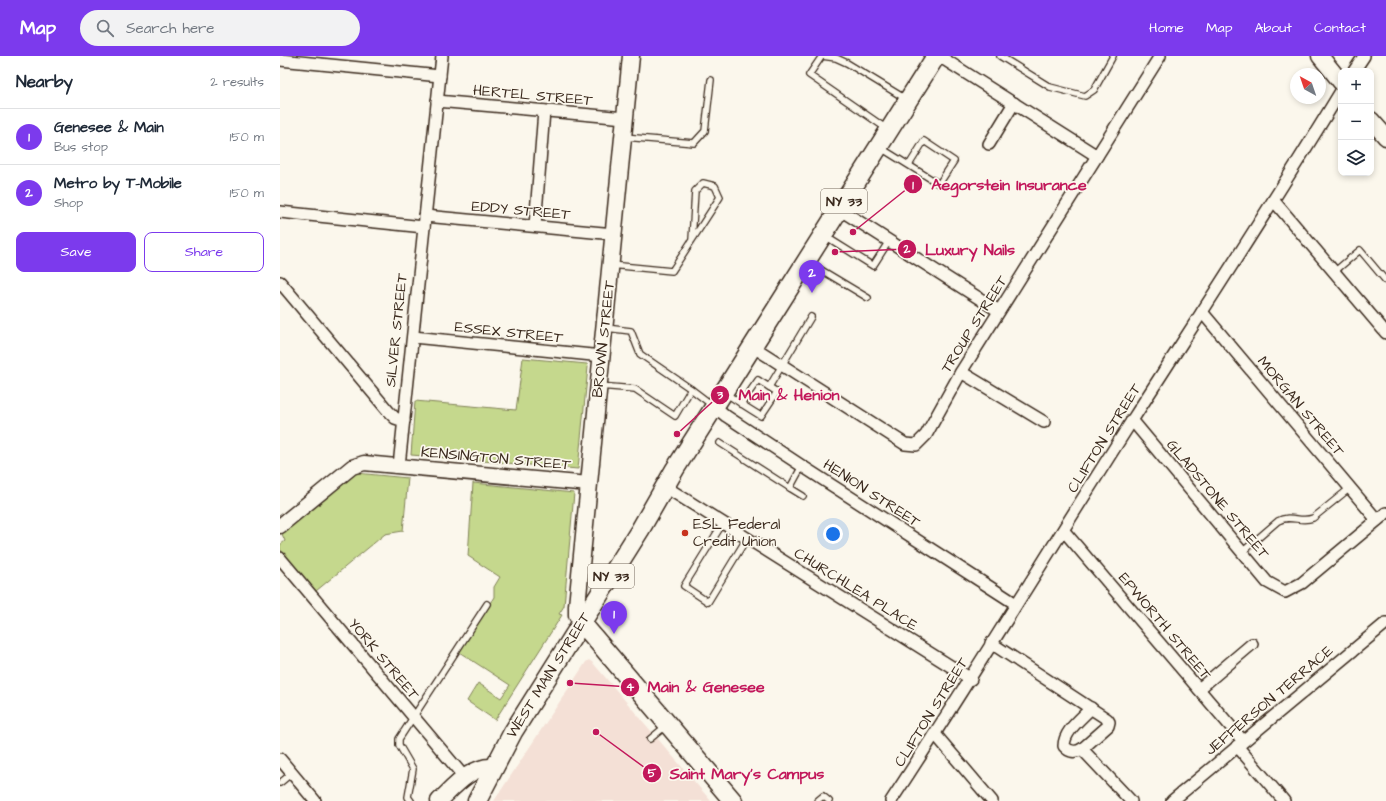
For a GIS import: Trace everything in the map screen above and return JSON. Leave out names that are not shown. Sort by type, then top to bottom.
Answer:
[{"type":"main road","name":"BROWN STREET","points":[[581,622],[577,615],[577,606],[631,56]]},
{"type":"main road","name":"WEST MAIN STREET","points":[[477,801],[512,732],[640,530],[664,486],[908,100],[938,56]]},
{"type":"main road","points":[[1320,56],[1338,78]]},
{"type":"main road","points":[[1374,123],[1386,137]]},
{"type":"main road","points":[[581,622],[733,801]]},
{"type":"main road","points":[[439,801],[465,778],[481,768],[493,767]]},
{"type":"street","name":"SILVER STREET","points":[[399,466],[442,56]]},
{"type":"street","points":[[938,56],[1097,156]]},
{"type":"street","name":"TROUP STREET","points":[[782,365],[904,444],[916,445],[926,435],[961,372],[1160,56]]},
{"type":"street","points":[[1356,68],[1364,56]]},
{"type":"street","points":[[280,60],[440,76]]},
{"type":"street","name":"CLIFTON STREET","points":[[891,801],[971,679],[991,643],[1064,531],[1132,420],[1274,201],[1338,96]]},
{"type":"street","name":"HERTEL STREET","points":[[437,101],[625,118]]},
{"type":"street","points":[[989,144],[1014,103]]},
{"type":"street","points":[[535,226],[544,111]]},
{"type":"street","points":[[1274,201],[1334,272],[1384,326]]},
{"type":"street","points":[[839,209],[999,311]]},
{"type":"street","name":"EDDY STREET","points":[[280,212],[535,226],[614,234]]},
{"type":"street","points":[[280,282],[388,412],[395,418],[404,421]]},
{"type":"street","name":"MORGAN STREET","points":[[1202,312],[1350,488],[1382,516]]},
{"type":"street","name":"ESSEX STREET","points":[[413,337],[602,356]]},
{"type":"street","points":[[752,346],[782,365]]},
{"type":"street","points":[[961,372],[1044,422]]},
{"type":"street","name":"HENION STREET","points":[[718,399],[726,416],[1016,604]]},
{"type":"street","name":"GLADSTONE STREET","points":[[1132,420],[1267,582],[1285,592],[1302,583],[1382,516]]},
{"type":"street","points":[[280,526],[355,466],[368,463],[399,466]]},
{"type":"street","name":"KENSINGTON STREET","points":[[399,466],[589,484]]},
{"type":"street","name":"CHURCHLEA PLACE","points":[[664,486],[971,679]]},
{"type":"street","name":"EPWORTH STREET","points":[[1064,531],[1199,689],[1284,801]]},
{"type":"street","name":"YORK STREET","points":[[280,558],[465,778]]},
{"type":"street","name":"JEFFERSON TERRACE","points":[[1172,801],[1386,623]]},
{"type":"street","points":[[991,643],[1091,708],[1109,722],[1108,726],[1082,749],[1078,751],[1068,750],[1064,746],[1064,741],[1073,727],[1091,708]]},
{"type":"street","points":[[1199,689],[1252,644]]},
{"type":"street","points":[[935,734],[992,801]]},
{"type":"street","points":[[1082,749],[1131,801]]},
{"type":"street","points":[[280,759],[315,801]]},
{"type":"lane","points":[[889,130],[809,75],[822,56],[836,58],[908,100]]},
{"type":"lane","points":[[1000,56],[1050,87],[1086,96],[1094,90],[1113,56]]},
{"type":"lane","points":[[623,137],[694,143],[705,131],[711,80]]},
{"type":"lane","points":[[879,147],[939,184],[954,161],[924,141],[909,165]]},
{"type":"lane","points":[[611,265],[672,271],[720,198],[715,186],[703,183],[695,191],[692,240]]},
{"type":"lane","points":[[823,234],[873,266],[889,241]]},
{"type":"lane","points":[[1334,272],[1360,250],[1386,281]]},
{"type":"lane","points":[[806,261],[868,298]]},
{"type":"lane","points":[[769,387],[811,317]]},
{"type":"lane","points":[[604,328],[631,331],[640,354],[691,389],[718,399],[741,404],[761,416],[777,392],[758,380],[741,404]]},
{"type":"lane","points":[[599,386],[635,388],[675,416],[691,389]]},
{"type":"lane","points":[[720,444],[803,496]]},
{"type":"lane","points":[[790,488],[802,466]]},
{"type":"lane","points":[[1242,552],[1283,518],[1298,519],[1306,522],[1350,488]]},
{"type":"lane","points":[[723,524],[684,586],[708,602],[747,538]]},
{"type":"lane","points":[[411,801],[408,797],[408,791],[413,769],[399,745],[399,739],[487,604]]},
{"type":"lane","points":[[650,739],[668,724]]},
{"type":"lane","points":[[280,783],[292,773]]},
{"type":"lane","points":[[817,801],[823,796],[829,801]]},
{"type":"shaded area","points":[[589,660],[711,801],[494,801],[586,662]]},
{"type":"green space","points":[[523,358],[587,364],[588,367],[578,469],[411,455],[415,401],[516,410]]},
{"type":"green space","points":[[356,473],[408,478],[403,531],[385,534],[316,591],[280,549],[280,545],[285,541],[282,534]]},
{"type":"green space","points":[[473,483],[574,493],[564,606],[559,614],[562,615],[495,720],[467,701],[478,683],[501,698],[510,685],[459,652],[494,597],[494,587],[500,577],[468,556]]},
{"type":"place","name":"Aegorstein Insurance","points":[[853,232]]},
{"type":"place","name":"Luxury Nails","points":[[835,252]]},
{"type":"place","name":"Metro by T-Mobile","points":[[812,293]]},
{"type":"place","name":"Main & Henion","points":[[677,434]]},
{"type":"place","name":"ESL Federal Credit Union","points":[[685,533]]},
{"type":"place","name":"Genesee & Main","points":[[614,634]]},
{"type":"place","name":"Main & Genesee","points":[[570,683]]},
{"type":"place","name":"Saint Mary's Campus","points":[[596,732]]}]
